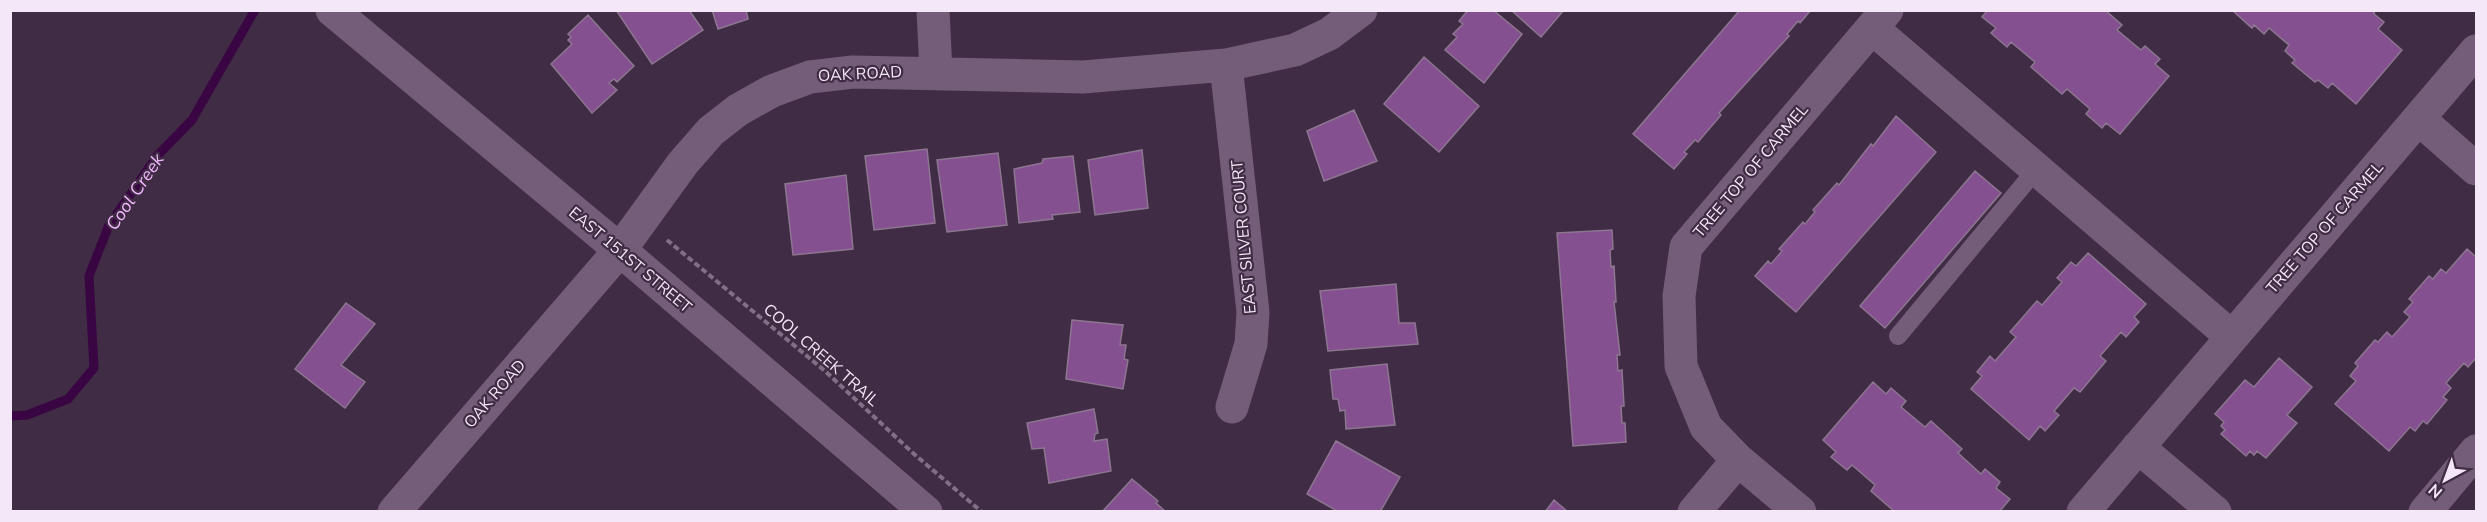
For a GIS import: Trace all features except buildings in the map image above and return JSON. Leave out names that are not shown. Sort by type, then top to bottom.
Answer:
[{"type":"street","points":[[933,10],[936,72]]},
{"type":"street","name":"OAK ROAD","points":[[394,512],[620,250],[683,163],[711,132],[738,110],[772,91],[810,77],[853,72],[936,72],[1083,77],[1226,65],[1295,50],[1329,34],[1361,10]]},
{"type":"street","name":"EAST 151ST STREET","points":[[334,12],[620,250],[926,512]]},
{"type":"street","name":"TREE TOP OF CARMEL","points":[[1800,512],[1738,460],[1706,427],[1681,366],[1679,296],[1686,247],[1879,19],[2036,171],[2232,337]]},
{"type":"street","name":"TREE TOP OF CARMEL","points":[[2083,512],[2476,51]]},
{"type":"street","name":"EAST SILVER COURT","points":[[1226,65],[1253,312],[1251,344],[1232,407]]},
{"type":"street","points":[[2419,119],[2476,169]]},
{"type":"street","points":[[2138,447],[2215,512]]},
{"type":"street","points":[[2425,512],[2476,451]]},
{"type":"street","points":[[1694,512],[1738,460]]},
{"type":"lane","points":[[1898,336],[2036,171]]},
{"type":"path","name":"COOL CREEK TRAIL","points":[[642,219],[825,371],[914,454],[982,512]]},
{"type":"waterway","name":"Cool Creek","points":[[10,416],[27,415],[68,399],[94,368],[89,276],[109,225],[157,156],[192,120],[255,10]]}]
